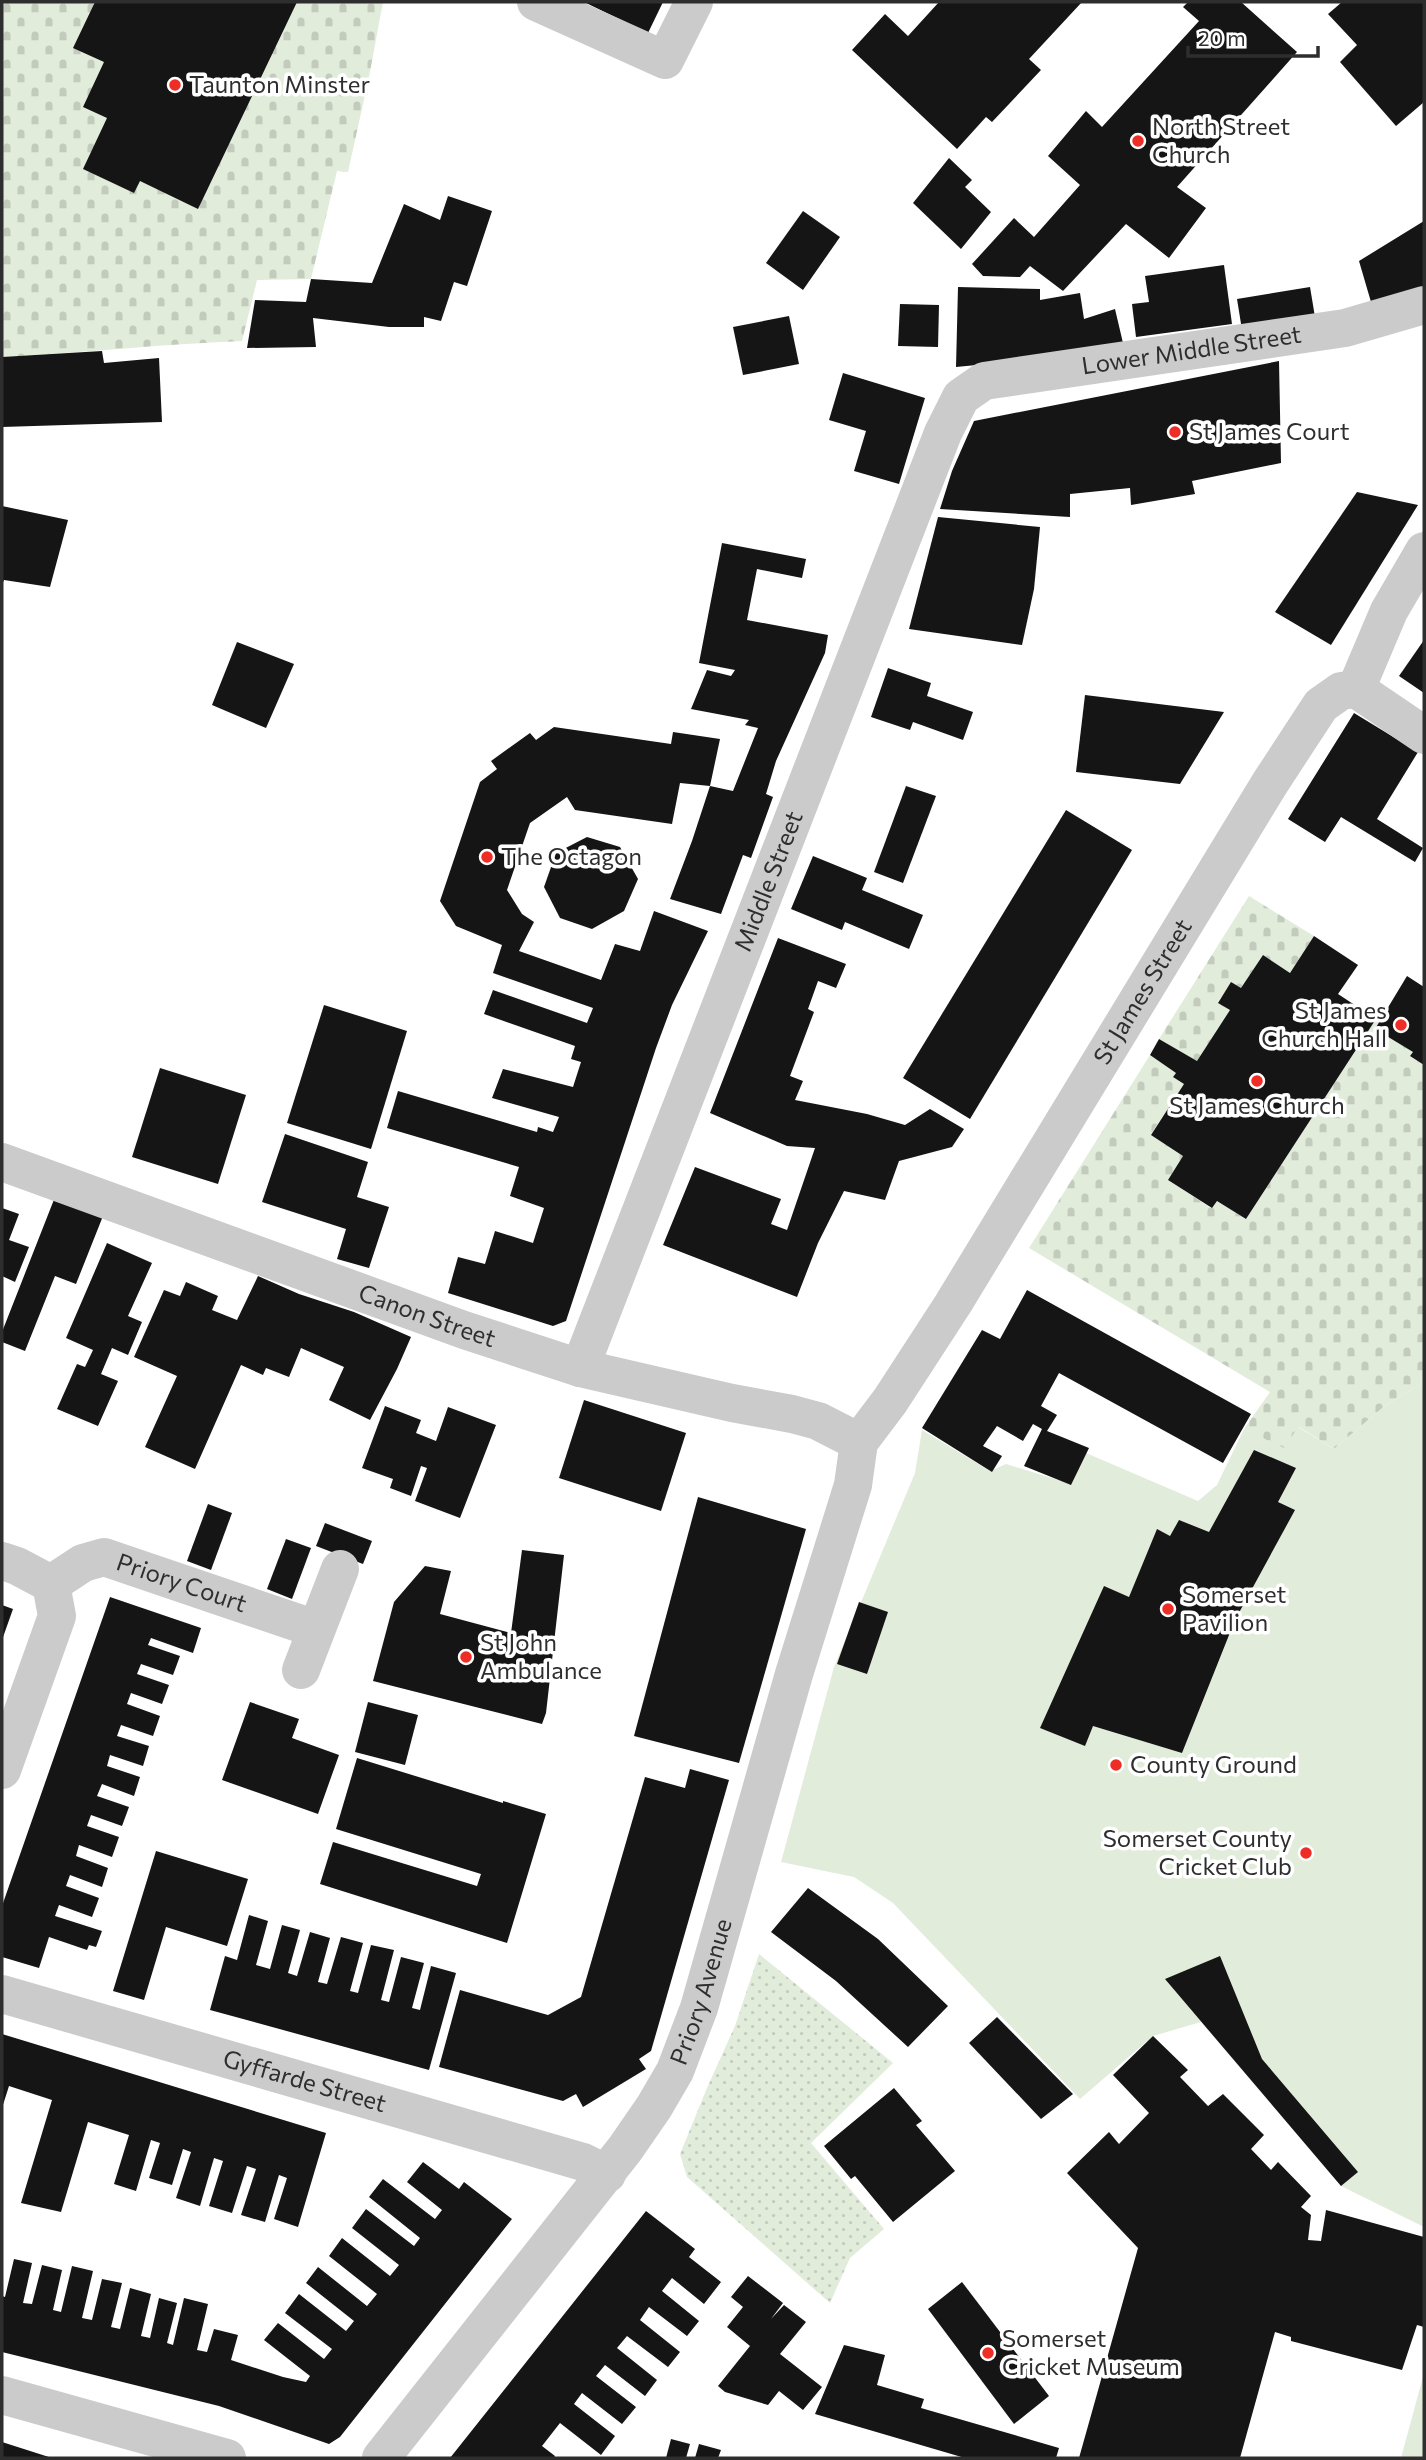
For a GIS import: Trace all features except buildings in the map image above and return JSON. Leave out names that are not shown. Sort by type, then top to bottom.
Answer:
[{"type":"street","points":[[536,2],[664,60],[694,2]]},
{"type":"street","name":"Lower Middle Street","points":[[961,397],[984,381],[1345,328],[1424,304]]},
{"type":"street","name":"Middle Street","points":[[580,1368],[943,433],[961,397]]},
{"type":"street","points":[[1424,551],[1389,611],[1356,689],[1424,735]]},
{"type":"street","name":"St James Street","points":[[859,1442],[890,1401],[953,1304],[1270,783],[1321,705],[1342,691],[1356,689]]},
{"type":"street","name":"Canon Street","points":[[2,1162],[464,1330],[580,1368],[792,1414],[818,1421],[859,1442]]},
{"type":"street","name":"Priory Avenue","points":[[382,2458],[607,2174],[654,2107],[675,2071],[699,2008],[794,1674],[853,1485],[859,1442]]},
{"type":"street","name":"Priory Court","points":[[51,1584],[83,1563],[104,1557],[316,1629]]},
{"type":"street","points":[[2,1561],[51,1584],[57,1616],[2,1770]]},
{"type":"street","points":[[301,1670],[340,1569]]},
{"type":"street","name":"Gyffarde Street","points":[[2,1994],[583,2162],[607,2174]]},
{"type":"street","points":[[2,2395],[227,2458]]},
{"type":"green space","points":[[2,2],[383,2],[348,172],[337,171],[311,279],[257,280],[242,341],[2,357]]},
{"type":"green space","points":[[1249,896],[1314,936],[1290,973],[1263,955],[1241,988],[1231,983],[1218,1002],[1230,1010],[1197,1061],[1159,1039]]},
{"type":"green space","points":[[1376,1019],[1380,1021],[1375,1029],[1413,1052],[1410,1056],[1424,1065],[1424,1382],[1386,1405],[1334,1449],[1299,1427],[1284,1449],[1244,1429],[1270,1392],[1029,1248],[1150,1055],[1176,1073],[1173,1077],[1184,1084],[1151,1134],[1183,1156],[1168,1180],[1211,1208],[1217,1201],[1246,1219]]},
{"type":"green space","name":"County Ground","points":[[1424,1382],[1424,2227],[1341,2186],[1201,2022],[1153,2036],[1080,2099],[893,1903],[854,1877],[781,1862],[834,1667],[915,1473],[922,1430],[990,1471],[1006,1464],[1068,1483],[1086,1453],[1198,1501],[1217,1485],[1244,1429],[1284,1448],[1298,1427],[1334,1449],[1386,1405]]},
{"type":"green space","points":[[759,1954],[893,2063],[811,2143],[884,2229],[850,2258],[830,2303],[687,2177],[680,2154],[735,2026]]},
{"type":"green space","points":[[1424,2373],[1424,2458],[1401,2458]]},
{"type":"place","name":"Taunton Minster","points":[[175,85]]},
{"type":"place","name":"North Street Church","points":[[1138,141]]},
{"type":"place","name":"St James Court","points":[[1175,432]]},
{"type":"place","name":"The Octagon","points":[[487,857]]},
{"type":"place","name":"St James Church Hall","points":[[1401,1025]]},
{"type":"place","name":"St James Church","points":[[1257,1081]]},
{"type":"place","name":"Somerset Pavilion","points":[[1168,1609]]},
{"type":"place","name":"St John Ambulance","points":[[466,1657]]},
{"type":"place","name":"County Ground","points":[[1116,1765]]},
{"type":"place","name":"Somerset County Cricket Club","points":[[1306,1853]]},
{"type":"place","name":"Somerset Cricket Museum","points":[[988,2353]]}]
